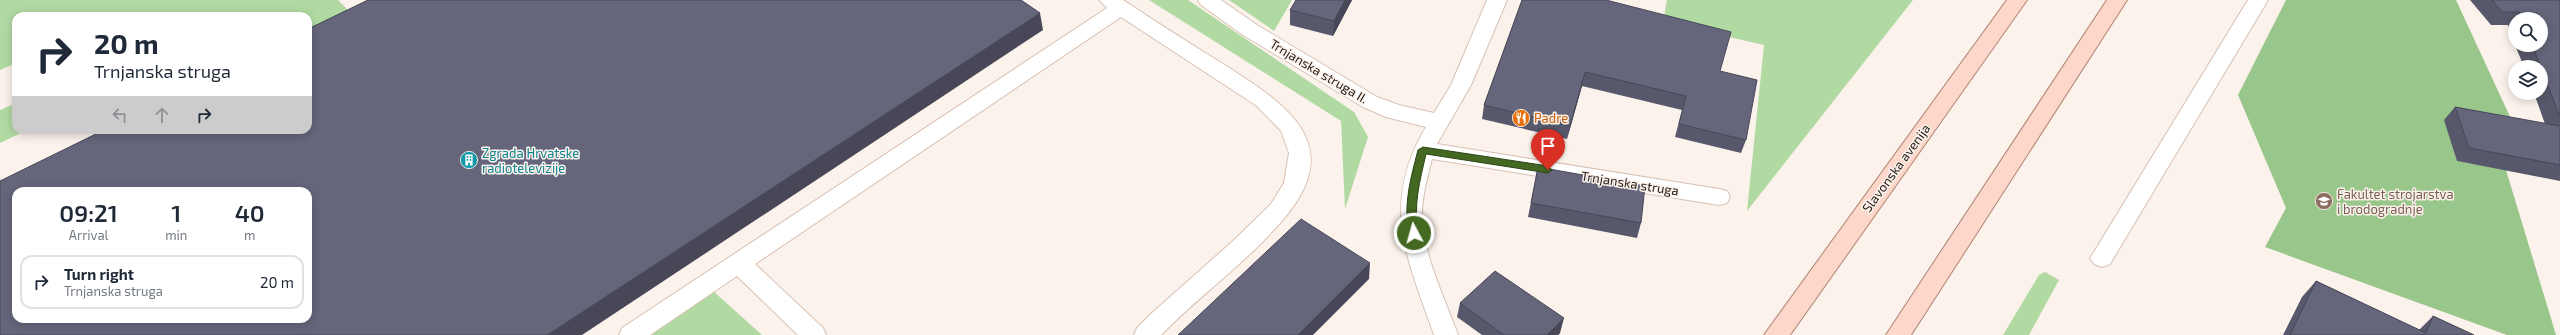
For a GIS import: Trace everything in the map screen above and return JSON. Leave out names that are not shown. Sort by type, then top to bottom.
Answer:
[{"type":"main road","name":"Slavonska avenija","points":[[1776,335],[2017,0]]},
{"type":"main road","points":[[1898,335],[2117,0]]},
{"type":"street","name":"Trnjanska struga II.","points":[[1208,0],[1250,30],[1370,102],[1394,112],[1439,122]]},
{"type":"street","points":[[1446,335],[1419,259],[1411,220],[1414,186],[1423,150],[1461,85],[1497,0]]},
{"type":"street","points":[[2102,258],[2258,0]]},
{"type":"street","points":[[631,335],[1114,4],[1264,101],[1286,121],[1298,142],[1300,158],[1300,166],[1290,191],[1273,216],[1146,335]]},
{"type":"street","name":"Trnjanska struga","points":[[1423,150],[1719,197]]},
{"type":"street","points":[[738,263],[814,335]]},
{"type":"green space","points":[[0,0],[338,0],[349,11],[312,29],[312,12],[12,12],[12,65],[0,70]]},
{"type":"green space","points":[[1149,0],[1188,0],[1354,112],[1368,137],[1345,209],[1341,121]]},
{"type":"green space","points":[[1229,0],[1292,0],[1274,31]]},
{"type":"green space","points":[[1667,0],[1913,0],[1747,211],[1764,45],[1663,22]]},
{"type":"green space","points":[[2286,0],[2456,0],[2518,134],[2457,161],[2506,170],[2556,335],[2507,335],[2265,247],[2286,208],[2238,95]]},
{"type":"green space","points":[[12,105],[12,134],[19,134],[0,143],[0,110]]},
{"type":"green space","points":[[2045,272],[2059,280],[2029,335],[2003,335],[2039,275]]},
{"type":"green space","points":[[712,290],[762,335],[647,335]]},
{"type":"building","name":"Zgrada Hrvatske radiotelevizije","points":[[368,0],[1021,0],[1040,13],[547,335],[0,335],[0,181],[96,134],[312,134],[312,27]]},
{"type":"building","points":[[1296,0],[1345,0],[1334,21],[1290,10]]},
{"type":"building","points":[[1522,0],[1606,0],[1731,32],[1720,71],[1757,80],[1746,140],[1679,124],[1686,96],[1585,72],[1570,126],[1484,105]]},
{"type":"building","points":[[2492,0],[2560,0],[2560,117],[2548,86],[2548,60],[2538,60],[2535,52],[2548,52],[2548,12],[2502,12]]},
{"type":"building","points":[[2455,107],[2560,126],[2560,165],[2469,148]]},
{"type":"building","points":[[1538,167],[1645,186],[1641,223],[1531,203]]},
{"type":"building","points":[[1301,219],[1370,263],[1298,335],[1178,335]]},
{"type":"building","points":[[1495,271],[1564,318],[1547,335],[1504,335],[1460,303]]},
{"type":"building","points":[[2316,281],[2426,333],[2433,316],[2474,335],[2290,335]]},
{"type":"place","name":"Padre","points":[[1521,118]]},
{"type":"place","name":"Zgrada Hrvatske radiotelevizije","points":[[469,160]]},
{"type":"place","name":"Fakultet strojarstva i brodogradnje","points":[[2324,201]]},
{"type":"route","points":[[1414,233],[1411,220],[1414,186],[1423,150],[1548,170]]}]
